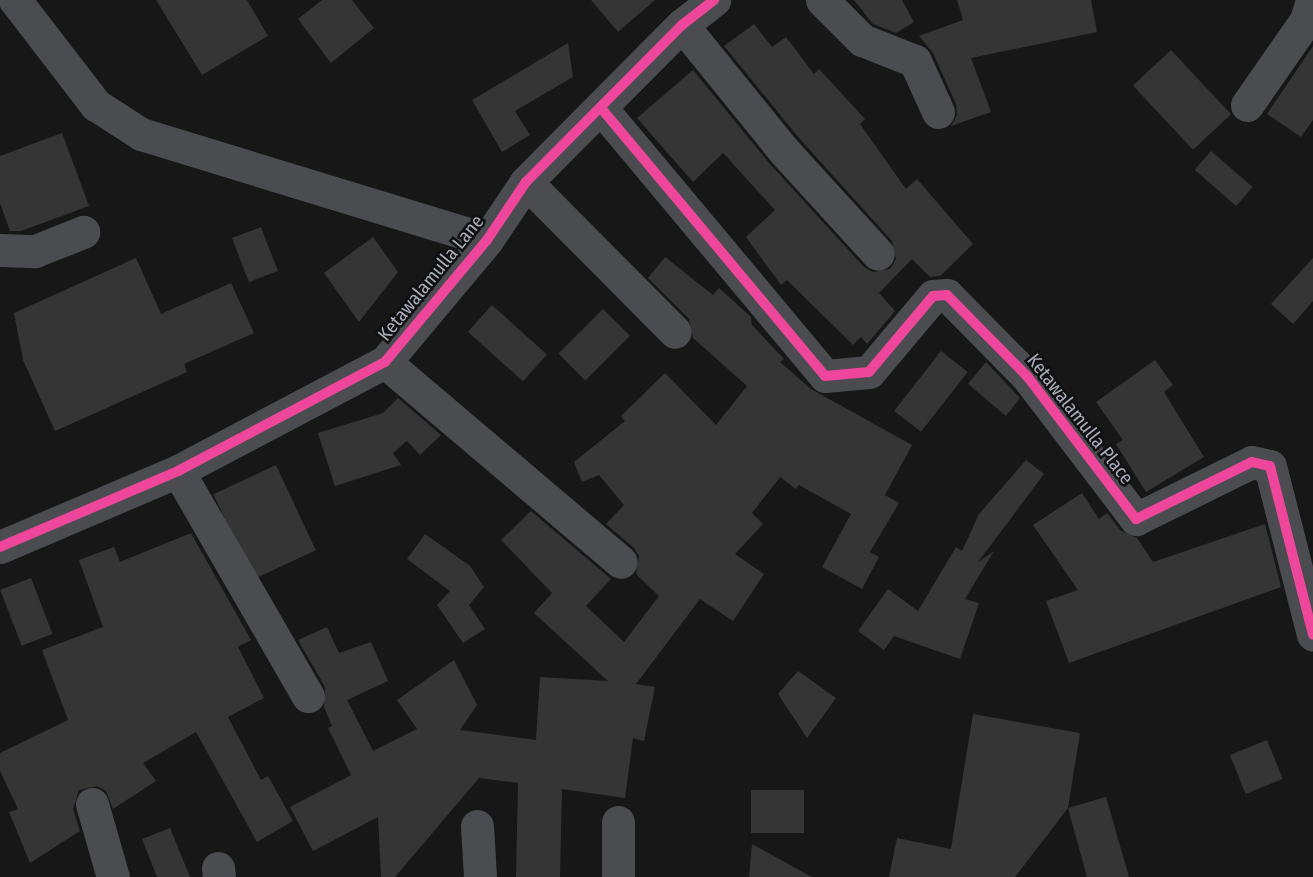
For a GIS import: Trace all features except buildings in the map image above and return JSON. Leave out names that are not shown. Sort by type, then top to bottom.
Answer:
[{"type":"street","points":[[15,0],[96,105],[141,134],[486,240]]},
{"type":"street","name":"Ketawalamulla Lane","points":[[0,547],[178,471],[385,362],[486,240],[526,182],[682,25],[714,0]]},
{"type":"street","points":[[822,0],[862,40],[915,61],[938,112]]},
{"type":"street","points":[[1247,106],[1306,20],[1312,0]]},
{"type":"street","points":[[682,25],[784,151],[878,254]]},
{"type":"street","name":"Ketawalamulla Place","points":[[601,108],[825,376],[869,372],[933,296],[947,295],[1027,376],[1136,519],[1252,462],[1270,466],[1313,635]]},
{"type":"street","points":[[526,182],[675,332]]},
{"type":"street","points":[[0,250],[35,251],[83,232]]},
{"type":"street","points":[[385,362],[621,562]]},
{"type":"street","points":[[178,471],[308,696]]},
{"type":"street","points":[[92,804],[113,877]]},
{"type":"street","points":[[618,822],[618,877]]},
{"type":"street","points":[[477,826],[480,877]]},
{"type":"cycle path","points":[[0,547],[178,471],[385,362],[487,240],[526,182],[682,25],[714,0]]},
{"type":"cycle path","points":[[601,108],[825,376],[869,372],[933,296],[947,295],[1027,376],[1136,519],[1252,462],[1270,466],[1313,635]]}]
